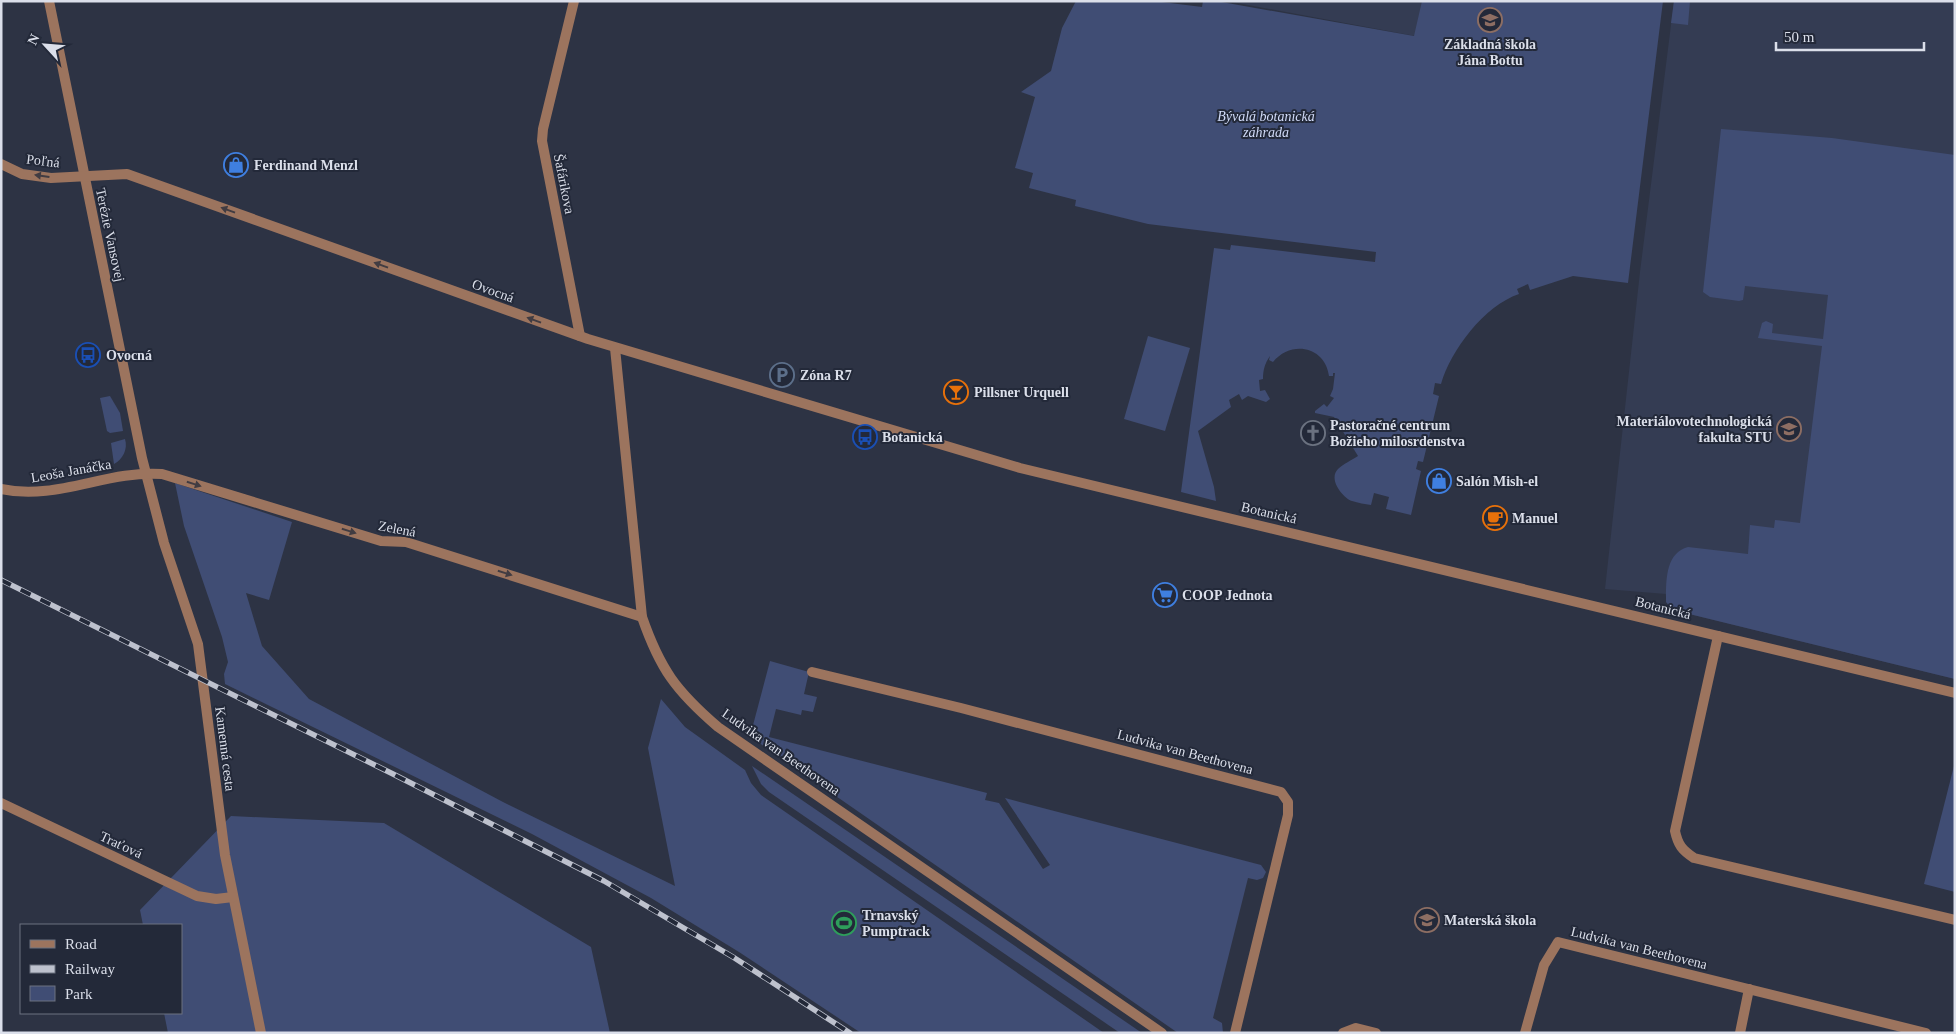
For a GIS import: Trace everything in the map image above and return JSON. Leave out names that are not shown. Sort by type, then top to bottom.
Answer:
[{"type":"street","name":"Terézie Vansovej","points":[[49,1],[146,473]]},
{"type":"street","name":"Šafárikova","points":[[573,2],[542,140],[580,336]]},
{"type":"street","name":"Poľná","points":[[1,164],[22,174],[51,178],[84,176]]},
{"type":"street","name":"Ovocná","points":[[84,176],[127,174],[580,336]]},
{"type":"street","points":[[580,336],[615,348]]},
{"type":"street","name":"Ludvika van Beethovena","points":[[615,348],[642,616],[653,649],[678,691],[718,727],[1162,1033]]},
{"type":"street","name":"Botanická","points":[[615,348],[1020,468],[1955,693]]},
{"type":"street","name":"Leoša Janáčka","points":[[1,489],[35,493],[146,473]]},
{"type":"street","name":"Zelená","points":[[146,473],[168,476],[380,541],[406,542],[642,616]]},
{"type":"street","name":"Kamenná cesta","points":[[146,473],[164,543],[198,644],[216,794],[233,897],[261,1033]]},
{"type":"street","points":[[1718,636],[1675,831],[1677,842],[1683,851],[1694,858],[1955,920]]},
{"type":"street","name":"Ludvika van Beethovena","points":[[812,672],[970,710],[1281,792],[1288,802],[1288,815],[1235,1033]]},
{"type":"street","name":"Traťová","points":[[1,803],[197,896],[233,897]]},
{"type":"street","name":"Ludvika van Beethovena","points":[[1525,1033],[1544,965],[1558,942],[1830,1007],[1926,1033]]},
{"type":"street","points":[[1740,1033],[1749,989]]},
{"type":"street","points":[[1343,1033],[1356,1028],[1376,1033]]},
{"type":"shaded area","points":[[1227,1],[1663,1],[1415,36]]},
{"type":"shaded area","name":"Materiálovotechnologická fakulta STU","points":[[1674,1],[1955,1],[1955,679],[1673,610],[1666,602],[1666,594],[1605,589],[1640,272]]},
{"type":"green space","name":"Bývalá botanická záhrada","points":[[1076,1],[1154,1],[1202,7],[1203,1],[1216,1],[1414,36],[1422,1],[1663,1],[1628,283],[1573,276],[1530,290],[1528,284],[1517,289],[1519,294],[1493,308],[1482,319],[1452,357],[1441,384],[1435,383],[1433,394],[1439,396],[1423,462],[1418,461],[1416,469],[1421,471],[1411,515],[1386,509],[1389,497],[1374,493],[1371,505],[1352,501],[1341,492],[1335,482],[1335,473],[1340,467],[1358,456],[1334,417],[1315,413],[1324,404],[1327,407],[1334,398],[1330,396],[1335,373],[1333,373],[1333,376],[1329,376],[1321,358],[1314,353],[1298,349],[1280,355],[1273,362],[1269,360],[1270,356],[1267,361],[1263,379],[1259,380],[1260,391],[1265,390],[1270,399],[1266,402],[1248,396],[1242,400],[1239,394],[1229,400],[1231,407],[1198,431],[1214,487],[1216,501],[1181,492],[1214,248],[1230,250],[1231,245],[1375,262],[1376,252],[1148,224],[1075,206],[1076,200],[1029,188],[1033,173],[1015,168],[1035,97],[1021,92],[1051,71],[1062,28]]},
{"type":"green space","points":[[1674,1],[1690,1],[1688,25],[1671,23]]},
{"type":"green space","points":[[1721,129],[1832,138],[1955,155],[1955,679],[1673,610],[1666,602],[1668,569],[1675,555],[1680,550],[1688,547],[1748,554],[1750,525],[1774,528],[1775,520],[1800,523],[1822,346],[1758,338],[1762,323],[1766,321],[1773,324],[1772,333],[1823,339],[1828,295],[1745,286],[1743,300],[1739,301],[1710,297],[1703,292]]},
{"type":"green space","points":[[1148,336],[1190,348],[1165,431],[1124,419]]},
{"type":"green space","points":[[110,396],[120,413],[123,431],[110,433],[107,431],[100,398]]},
{"type":"green space","points":[[125,439],[124,453],[114,464],[111,443]]},
{"type":"green space","points":[[175,483],[292,522],[269,600],[246,593],[262,646],[309,699],[503,802],[675,886],[648,748],[661,699],[685,727],[745,770],[751,783],[761,795],[1104,1033],[861,1033],[739,952],[651,898],[532,834],[225,684],[224,674],[228,662],[222,637],[184,526]]},
{"type":"green space","points":[[770,661],[809,672],[804,694],[817,697],[813,712],[802,710],[801,715],[776,709],[769,737],[987,793],[985,800],[999,803],[1043,869],[1050,865],[1005,798],[1261,865],[1266,872],[1263,878],[1257,880],[1248,878],[1213,1018],[1222,1023],[1223,1033],[1178,1033],[755,740],[752,735],[752,729]]},
{"type":"green space","points":[[1955,762],[1955,892],[1924,884]]},
{"type":"green space","points":[[752,766],[1142,1033],[1120,1033],[769,792],[761,784]]},
{"type":"green space","points":[[231,816],[384,823],[591,947],[610,1033],[168,1033],[164,1014],[182,1014],[182,924],[143,924],[140,910]]},
{"type":"railway","points":[[1,580],[604,881],[733,957],[850,1033]]},
{"type":"place","name":"Základná škola Jána Bottu","points":[[1490,20]]},
{"type":"place","name":"Ferdinand Menzl","points":[[236,165]]},
{"type":"place","name":"Ovocná","points":[[88,355]]},
{"type":"place","name":"Zóna R7","points":[[782,375]]},
{"type":"place","name":"Pillsner Urquell","points":[[956,392]]},
{"type":"place","name":"Materiálovotechnologická fakulta STU","points":[[1789,429]]},
{"type":"place","name":"Pastoračné centrum Božieho milosrdenstva","points":[[1313,433]]},
{"type":"place","name":"Botanická","points":[[865,437]]},
{"type":"place","name":"Salón Mish-el","points":[[1439,481]]},
{"type":"place","name":"Manuel","points":[[1495,518]]},
{"type":"place","name":"COOP Jednota","points":[[1165,595]]},
{"type":"place","name":"Materská škola","points":[[1427,920]]},
{"type":"place","name":"Trnavský Pumptrack","points":[[844,923]]}]
